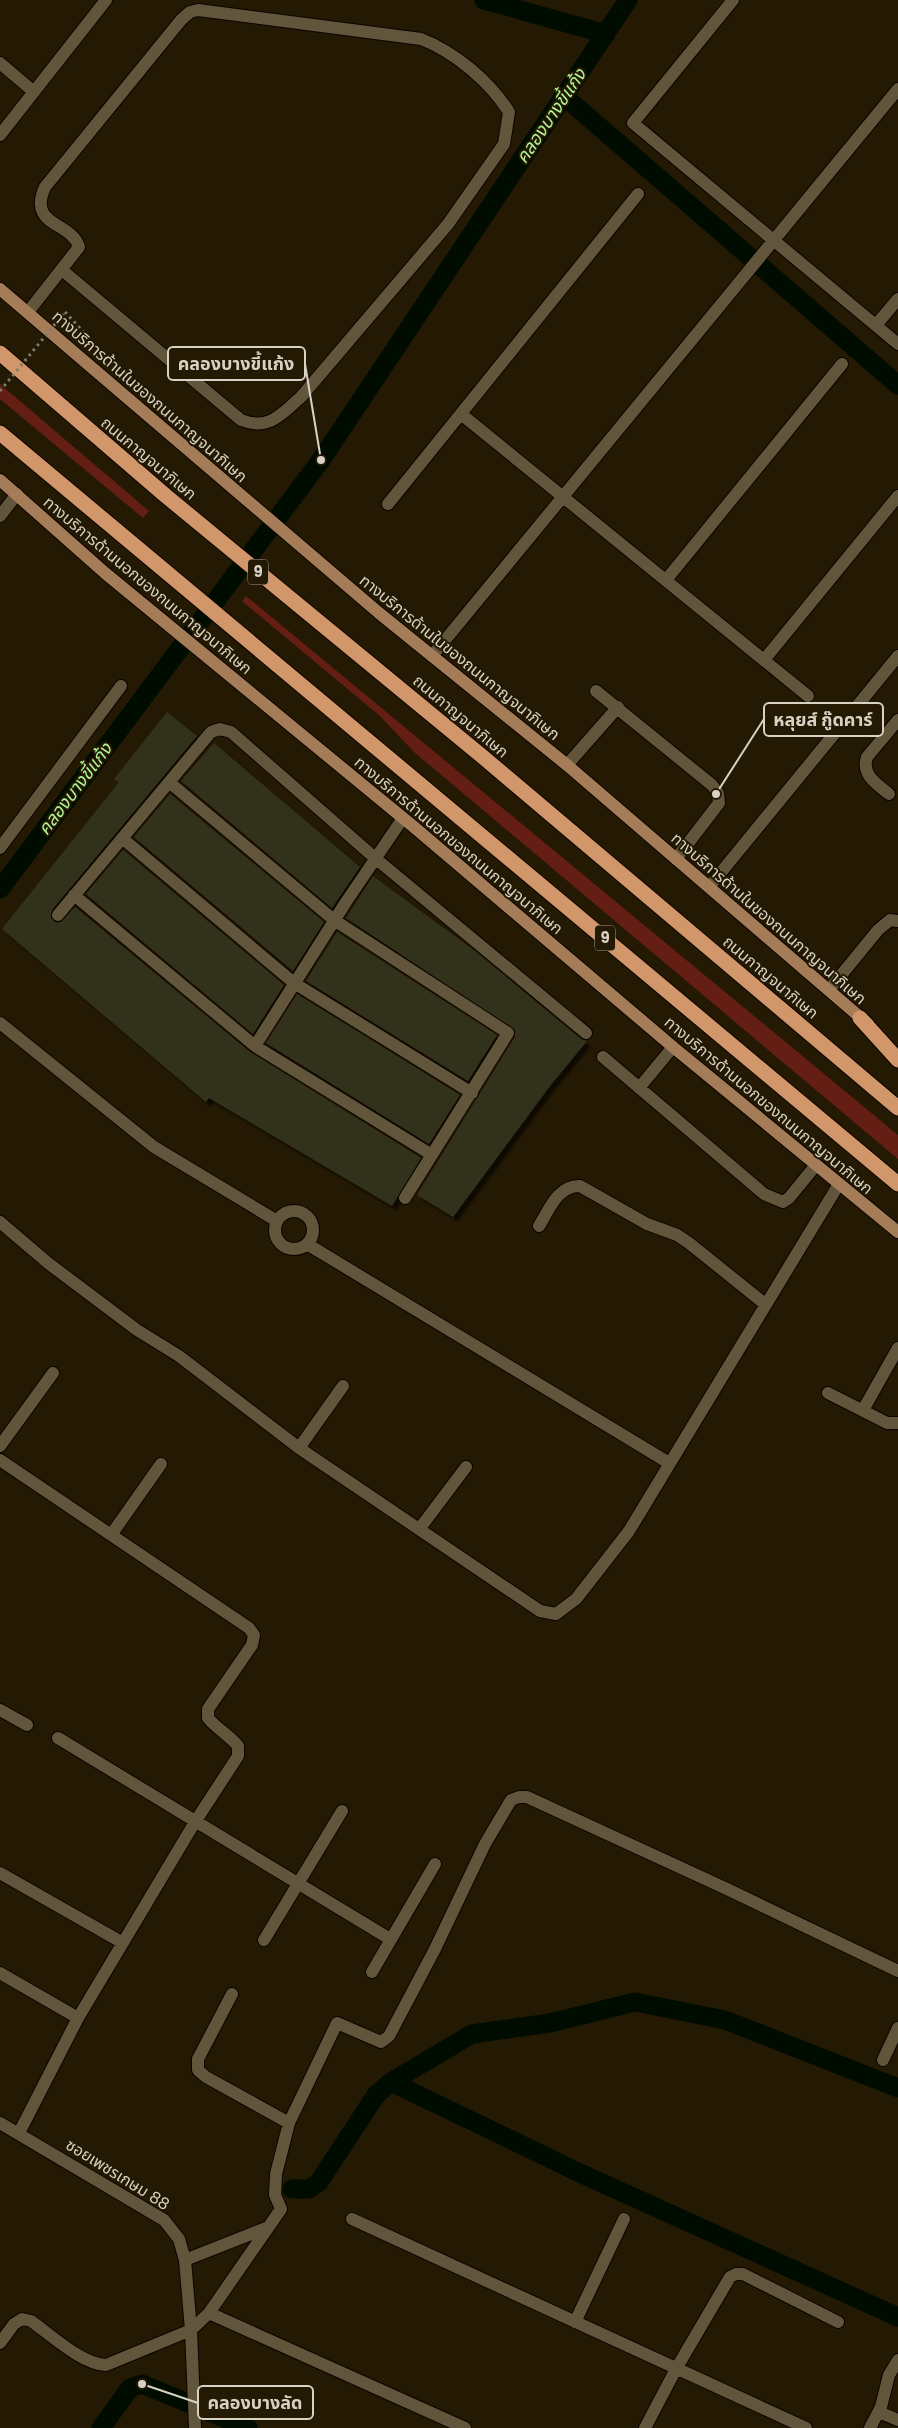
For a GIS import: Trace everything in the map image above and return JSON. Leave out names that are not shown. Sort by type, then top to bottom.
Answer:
[{"type":"highway","name":"ถนนกาญจนาภิเษก","points":[[0,353],[166,496],[351,648],[898,1108]]},
{"type":"highway","name":"9","points":[[0,432],[898,1184]]},
{"type":"highway","points":[[860,1018],[898,1060]]},
{"type":"main road","name":"ทางบริการด้านในของถนนกาญจนาภิเษก","points":[[0,289],[380,614],[567,766],[710,887],[898,1050]]},
{"type":"main road","name":"ทางบริการด้านนอกของถนนกาญจนาภิเษก","points":[[0,480],[105,573],[403,818],[673,1047],[898,1232]]},
{"type":"street","points":[[0,135],[106,0]]},
{"type":"street","points":[[733,0],[633,123],[898,344]]},
{"type":"street","points":[[28,312],[78,247],[77,242],[48,220],[41,209],[40,198],[45,187],[181,20],[190,12],[198,10],[225,13],[421,39],[435,44],[490,88],[509,112],[504,144],[448,224],[301,396],[273,421],[253,425],[241,420],[62,270]]},
{"type":"street","points":[[0,63],[34,92]]},
{"type":"street","points":[[432,656],[898,89]]},
{"type":"street","points":[[388,504],[638,194]]},
{"type":"street","points":[[876,326],[898,299]]},
{"type":"street","points":[[666,580],[842,364]]},
{"type":"street","points":[[461,414],[808,696]]},
{"type":"street","points":[[0,516],[17,494]]},
{"type":"street","points":[[764,660],[898,496]]},
{"type":"street","points":[[710,887],[898,656]]},
{"type":"street","points":[[0,848],[121,686]]},
{"type":"street","points":[[596,691],[712,785],[718,793],[719,802],[676,859]]},
{"type":"street","points":[[567,766],[618,707]]},
{"type":"street","points":[[890,794],[866,773],[864,765],[867,757],[898,720]]},
{"type":"street","points":[[58,915],[211,732],[220,729],[231,732],[375,858],[586,1033]]},
{"type":"street","points":[[170,782],[334,920],[505,1030],[508,1037],[405,1198]]},
{"type":"street","points":[[255,1046],[334,920],[403,818]]},
{"type":"street","points":[[122,838],[294,983],[472,1093]]},
{"type":"street","points":[[74,895],[255,1046],[432,1155]]},
{"type":"street","points":[[829,990],[878,930],[890,920],[898,921]]},
{"type":"street","points":[[0,1022],[148,1143],[277,1221]]},
{"type":"street","points":[[639,1088],[673,1047]]},
{"type":"street","points":[[603,1057],[764,1194],[774,1200],[783,1202],[789,1198],[816,1166]]},
{"type":"street","points":[[0,1222],[48,1263],[137,1330],[179,1356],[299,1448],[420,1528],[540,1611],[556,1614],[576,1599],[624,1538],[839,1184]]},
{"type":"street","points":[[539,1226],[560,1193],[571,1186],[580,1186],[647,1224],[677,1235],[765,1304]]},
{"type":"street","points":[[296,1211],[307,1216],[311,1221],[313,1233],[308,1244],[297,1249],[285,1247],[276,1238],[277,1221],[283,1214],[296,1211]]},
{"type":"street","points":[[308,1244],[670,1462]]},
{"type":"street","points":[[862,1410],[898,1348]]},
{"type":"street","points":[[0,1446],[53,1373]]},
{"type":"street","points":[[299,1448],[343,1386]]},
{"type":"street","points":[[828,1393],[887,1423],[898,1423]]},
{"type":"street","points":[[0,1460],[249,1628],[254,1635],[252,1645],[208,1710],[208,1718],[214,1726],[231,1737],[238,1746],[238,1756],[195,1822],[78,2018],[19,2133]]},
{"type":"street","points":[[111,1535],[162,1464]]},
{"type":"street","points":[[420,1528],[466,1467]]},
{"type":"street","points":[[0,1710],[27,1725]]},
{"type":"street","points":[[58,1738],[390,1939]]},
{"type":"street","points":[[0,2343],[14,2324],[22,2319],[31,2321],[84,2359],[97,2365],[106,2365],[191,2330],[209,2313],[280,2209],[275,2194],[276,2174],[289,2123],[337,2023],[381,2042],[389,2036],[435,1949],[485,1844],[511,1800],[519,1797],[527,1798],[727,1889],[898,1971]]},
{"type":"street","points":[[264,1940],[342,1810]]},
{"type":"street","points":[[372,1972],[435,1864]]},
{"type":"street","points":[[0,1873],[123,1943]]},
{"type":"street","points":[[0,1973],[78,2018]]},
{"type":"street","points":[[232,1994],[198,2058],[198,2070],[206,2077],[289,2123]]},
{"type":"street","points":[[883,2060],[898,2028]]},
{"type":"street","name":"ซอยเพชรเกษม 88","points":[[0,2123],[164,2220],[179,2239],[185,2260],[191,2330],[195,2428]]},
{"type":"street","points":[[352,2219],[806,2428]]},
{"type":"street","points":[[575,2322],[624,2219]]},
{"type":"street","points":[[185,2260],[266,2228]]},
{"type":"street","points":[[645,2428],[676,2369],[730,2277],[736,2274],[743,2274],[838,2322]]},
{"type":"street","points":[[209,2313],[465,2428]]},
{"type":"street","points":[[870,2428],[878,2412],[889,2375],[898,2360]]},
{"type":"street","points":[[878,2412],[898,2420]]},
{"type":"path","points":[[0,391],[65,312],[89,338]]},
{"type":"shaded area","points":[[0,384],[149,511],[143,518],[0,399]]},
{"type":"shaded area","points":[[246,596],[898,1135],[898,1159],[414,752],[380,716],[242,601]]},
{"type":"building","points":[[167,712],[197,736],[52,910],[51,918],[56,923],[61,922],[75,907],[250,1052],[421,1158],[392,1206],[209,1098],[206,1102],[2,929],[119,782],[114,779]]},
{"type":"building","points":[[214,743],[360,867],[332,908],[181,781]]},
{"type":"building","points":[[170,794],[324,922],[293,971],[134,837]]},
{"type":"building","points":[[123,850],[284,985],[253,1034],[86,894]]},
{"type":"building","points":[[373,876],[475,951],[581,1039],[587,1041],[550,1086],[453,1217],[417,1195],[515,1037],[515,1030],[346,918]]},
{"type":"building","points":[[337,932],[497,1035],[468,1081],[306,981]]},
{"type":"building","points":[[297,994],[460,1095],[429,1144],[266,1043]]},
{"type":"waterway","points":[[484,0],[606,34]]},
{"type":"waterway","name":"คลองบางขี้แก้ง","points":[[0,889],[321,460],[628,0]]},
{"type":"waterway","points":[[565,97],[898,385]]},
{"type":"waterway","points":[[391,2082],[472,2034],[550,2023],[635,2002],[725,2020],[898,2088]]},
{"type":"waterway","points":[[292,2189],[309,2189],[319,2182],[376,2095],[391,2082],[582,2174],[898,2317]]},
{"type":"waterway","points":[[101,2428],[130,2388],[142,2384],[248,2428]]},
{"type":"place","name":"คลองบางขี้แก้ง","points":[[321,460]]},
{"type":"place","name":"หลุยส์ กู๊ดคาร์","points":[[716,794]]},
{"type":"place","name":"คลองบางลัด","points":[[142,2384]]}]
